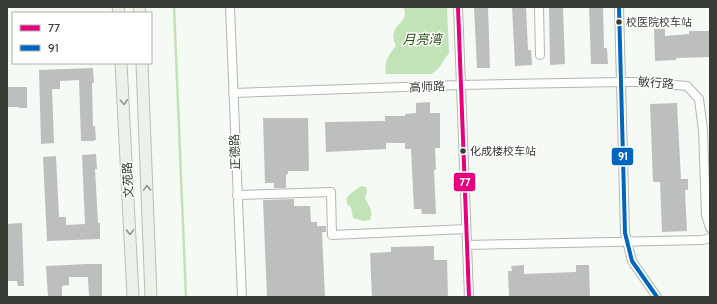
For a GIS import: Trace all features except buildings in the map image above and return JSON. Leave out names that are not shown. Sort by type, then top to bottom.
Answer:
[{"type":"main road","name":"文苑路","points":[[121,64],[133,297]]},
{"type":"main road","name":"文苑路","points":[[142,64],[152,297]]},
{"type":"street","name":"正德路","points":[[230,7],[242,297]]},
{"type":"street","points":[[458,7],[469,297]]},
{"type":"street","points":[[539,7],[540,55]]},
{"type":"street","points":[[619,7],[625,233],[632,261],[657,297]]},
{"type":"street","name":"高师路","points":[[233,93],[461,85],[621,82]]},
{"type":"street","name":"敏行路","points":[[621,82],[647,82],[688,86],[699,99],[703,130],[706,215],[710,228]]},
{"type":"street","points":[[237,195],[331,192],[332,235],[466,229]]},
{"type":"street","points":[[467,245],[702,240],[710,238]]},
{"type":"water","name":"月亮湾","points":[[403,7],[447,7],[449,53],[438,69],[431,74],[386,74],[387,59],[396,46],[394,33],[404,17],[405,13]]},
{"type":"water","points":[[361,186],[366,187],[367,191],[365,198],[371,211],[370,220],[364,221],[353,218],[351,207],[347,204],[347,198],[349,195]]},
{"type":"waterway","points":[[174,7],[186,297]]},
{"type":"transit line","name":"77","points":[[458,7],[469,297]]},
{"type":"transit line","name":"91","points":[[619,7],[625,233],[632,261],[657,297]]},
{"type":"place","name":"校医院校车站","points":[[619,22]]},
{"type":"place","name":"化成楼校车站","points":[[463,151]]}]
